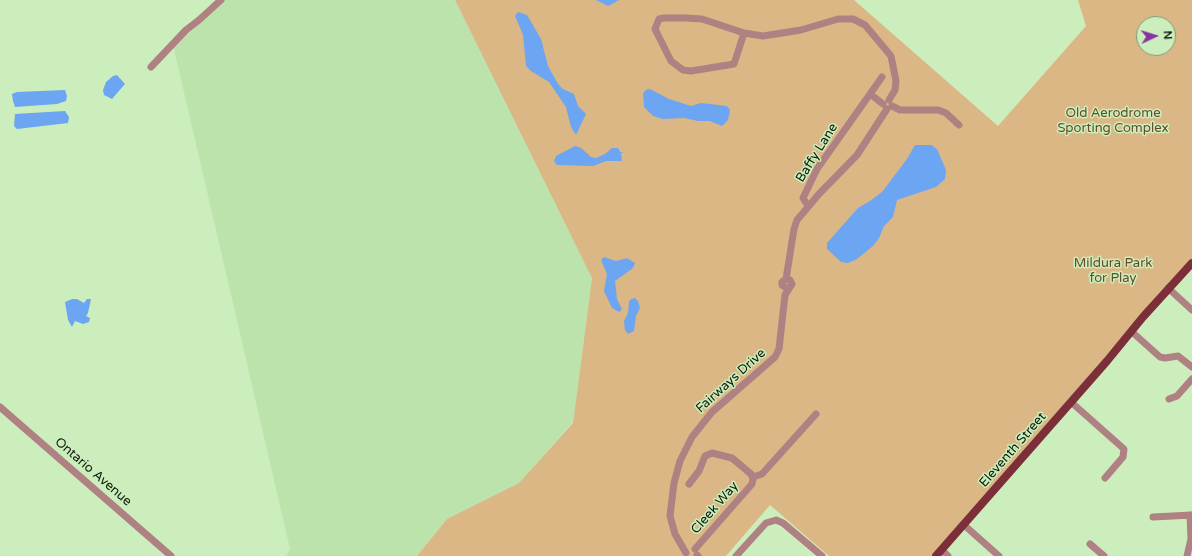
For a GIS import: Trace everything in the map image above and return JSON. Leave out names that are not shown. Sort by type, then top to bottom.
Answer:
[{"type":"main road","name":"Eleventh Street","points":[[939,553],[1192,264]]},
{"type":"street","points":[[151,67],[186,30],[200,20],[221,0]]},
{"type":"street","points":[[744,33],[734,64],[691,71],[683,70],[671,61],[655,29],[660,19],[686,18],[702,20],[744,33],[769,36],[801,30],[838,19],[849,18],[857,20],[868,28],[891,56],[896,81],[895,90],[857,155],[808,206]]},
{"type":"street","points":[[882,77],[870,94],[885,105],[900,110],[938,110],[950,116],[959,125]]},
{"type":"street","name":"Baffy Lane","points":[[808,206],[803,198],[817,169],[870,94]]},
{"type":"street","name":"Fairways Drive","points":[[692,552],[675,534],[670,516],[672,492],[680,461],[692,437],[712,412],[775,357],[779,349],[786,290],[792,284],[788,279],[788,271],[795,224],[808,206]]},
{"type":"street","points":[[1170,290],[1192,310]]},
{"type":"street","points":[[1133,332],[1160,357],[1165,358],[1178,356],[1192,367]]},
{"type":"street","points":[[1169,399],[1177,396],[1192,379]]},
{"type":"street","points":[[1071,402],[1124,449],[1123,457],[1105,478]]},
{"type":"street","name":"Ontario Avenue","points":[[0,407],[171,556]]},
{"type":"street","points":[[753,477],[762,474],[816,414]]},
{"type":"street","name":"Cleek Way","points":[[689,484],[699,471],[705,456],[712,453],[732,458],[753,477],[752,484],[692,552]]},
{"type":"street","points":[[1153,517],[1191,515],[1191,539],[1187,556]]},
{"type":"street","points":[[736,556],[766,523],[772,520],[783,522],[822,556]]},
{"type":"street","points":[[964,525],[999,556]]},
{"type":"street","points":[[1090,544],[1104,556]]},
{"type":"street","points":[[939,553],[948,556]]},
{"type":"shaded area","points":[[217,0],[455,0],[592,277],[573,422],[519,483],[447,519],[417,556],[286,556],[290,549],[173,45]]},
{"type":"green space","points":[[455,0],[854,0],[998,126],[1086,26],[1078,0],[1192,0],[1192,258],[931,556],[829,556],[770,505],[726,556],[417,556],[447,519],[519,483],[573,423],[592,278]]},
{"type":"water","points":[[596,0],[619,0],[608,6]]},
{"type":"water","points":[[518,12],[527,15],[541,39],[548,66],[558,84],[563,89],[574,94],[578,106],[586,114],[576,135],[571,127],[566,107],[549,82],[531,71],[526,66],[523,35],[515,16]]},
{"type":"water","points":[[117,75],[125,84],[112,99],[104,95],[103,90],[106,82],[113,76]]},
{"type":"water","points":[[647,89],[650,89],[669,99],[691,106],[701,103],[727,106],[730,110],[728,120],[722,126],[710,121],[698,121],[684,118],[663,119],[653,116],[644,107],[643,93]]},
{"type":"water","points":[[65,90],[67,96],[66,101],[57,104],[15,107],[12,94],[17,92]]},
{"type":"water","points":[[65,111],[69,117],[68,123],[17,129],[14,126],[15,114]]},
{"type":"water","points":[[915,145],[931,145],[937,149],[946,170],[945,179],[936,187],[897,200],[893,217],[884,226],[879,238],[873,246],[857,259],[848,263],[841,262],[827,249],[827,243],[858,208],[882,192],[907,159]]},
{"type":"water","points":[[575,146],[581,148],[591,157],[596,158],[605,154],[612,148],[618,148],[620,152],[624,152],[621,153],[622,161],[606,161],[593,166],[557,165],[554,161],[556,156]]},
{"type":"water","points":[[604,257],[616,261],[627,258],[635,263],[633,268],[615,281],[617,299],[622,309],[619,312],[612,308],[604,291],[607,274],[601,260]]},
{"type":"water","points":[[635,298],[638,301],[640,308],[636,316],[634,331],[628,334],[625,330],[624,321],[628,313],[629,302],[631,299]]},
{"type":"water","points":[[72,299],[77,299],[84,303],[87,299],[91,299],[86,316],[90,318],[89,322],[83,324],[75,321],[72,327],[68,320],[65,302]]},
{"type":"park label","name":"Old Aerodrome Sporting Complex","points":[[1113,122]]},
{"type":"park label","name":"Mildura Park for Play","points":[[1113,272]]}]
